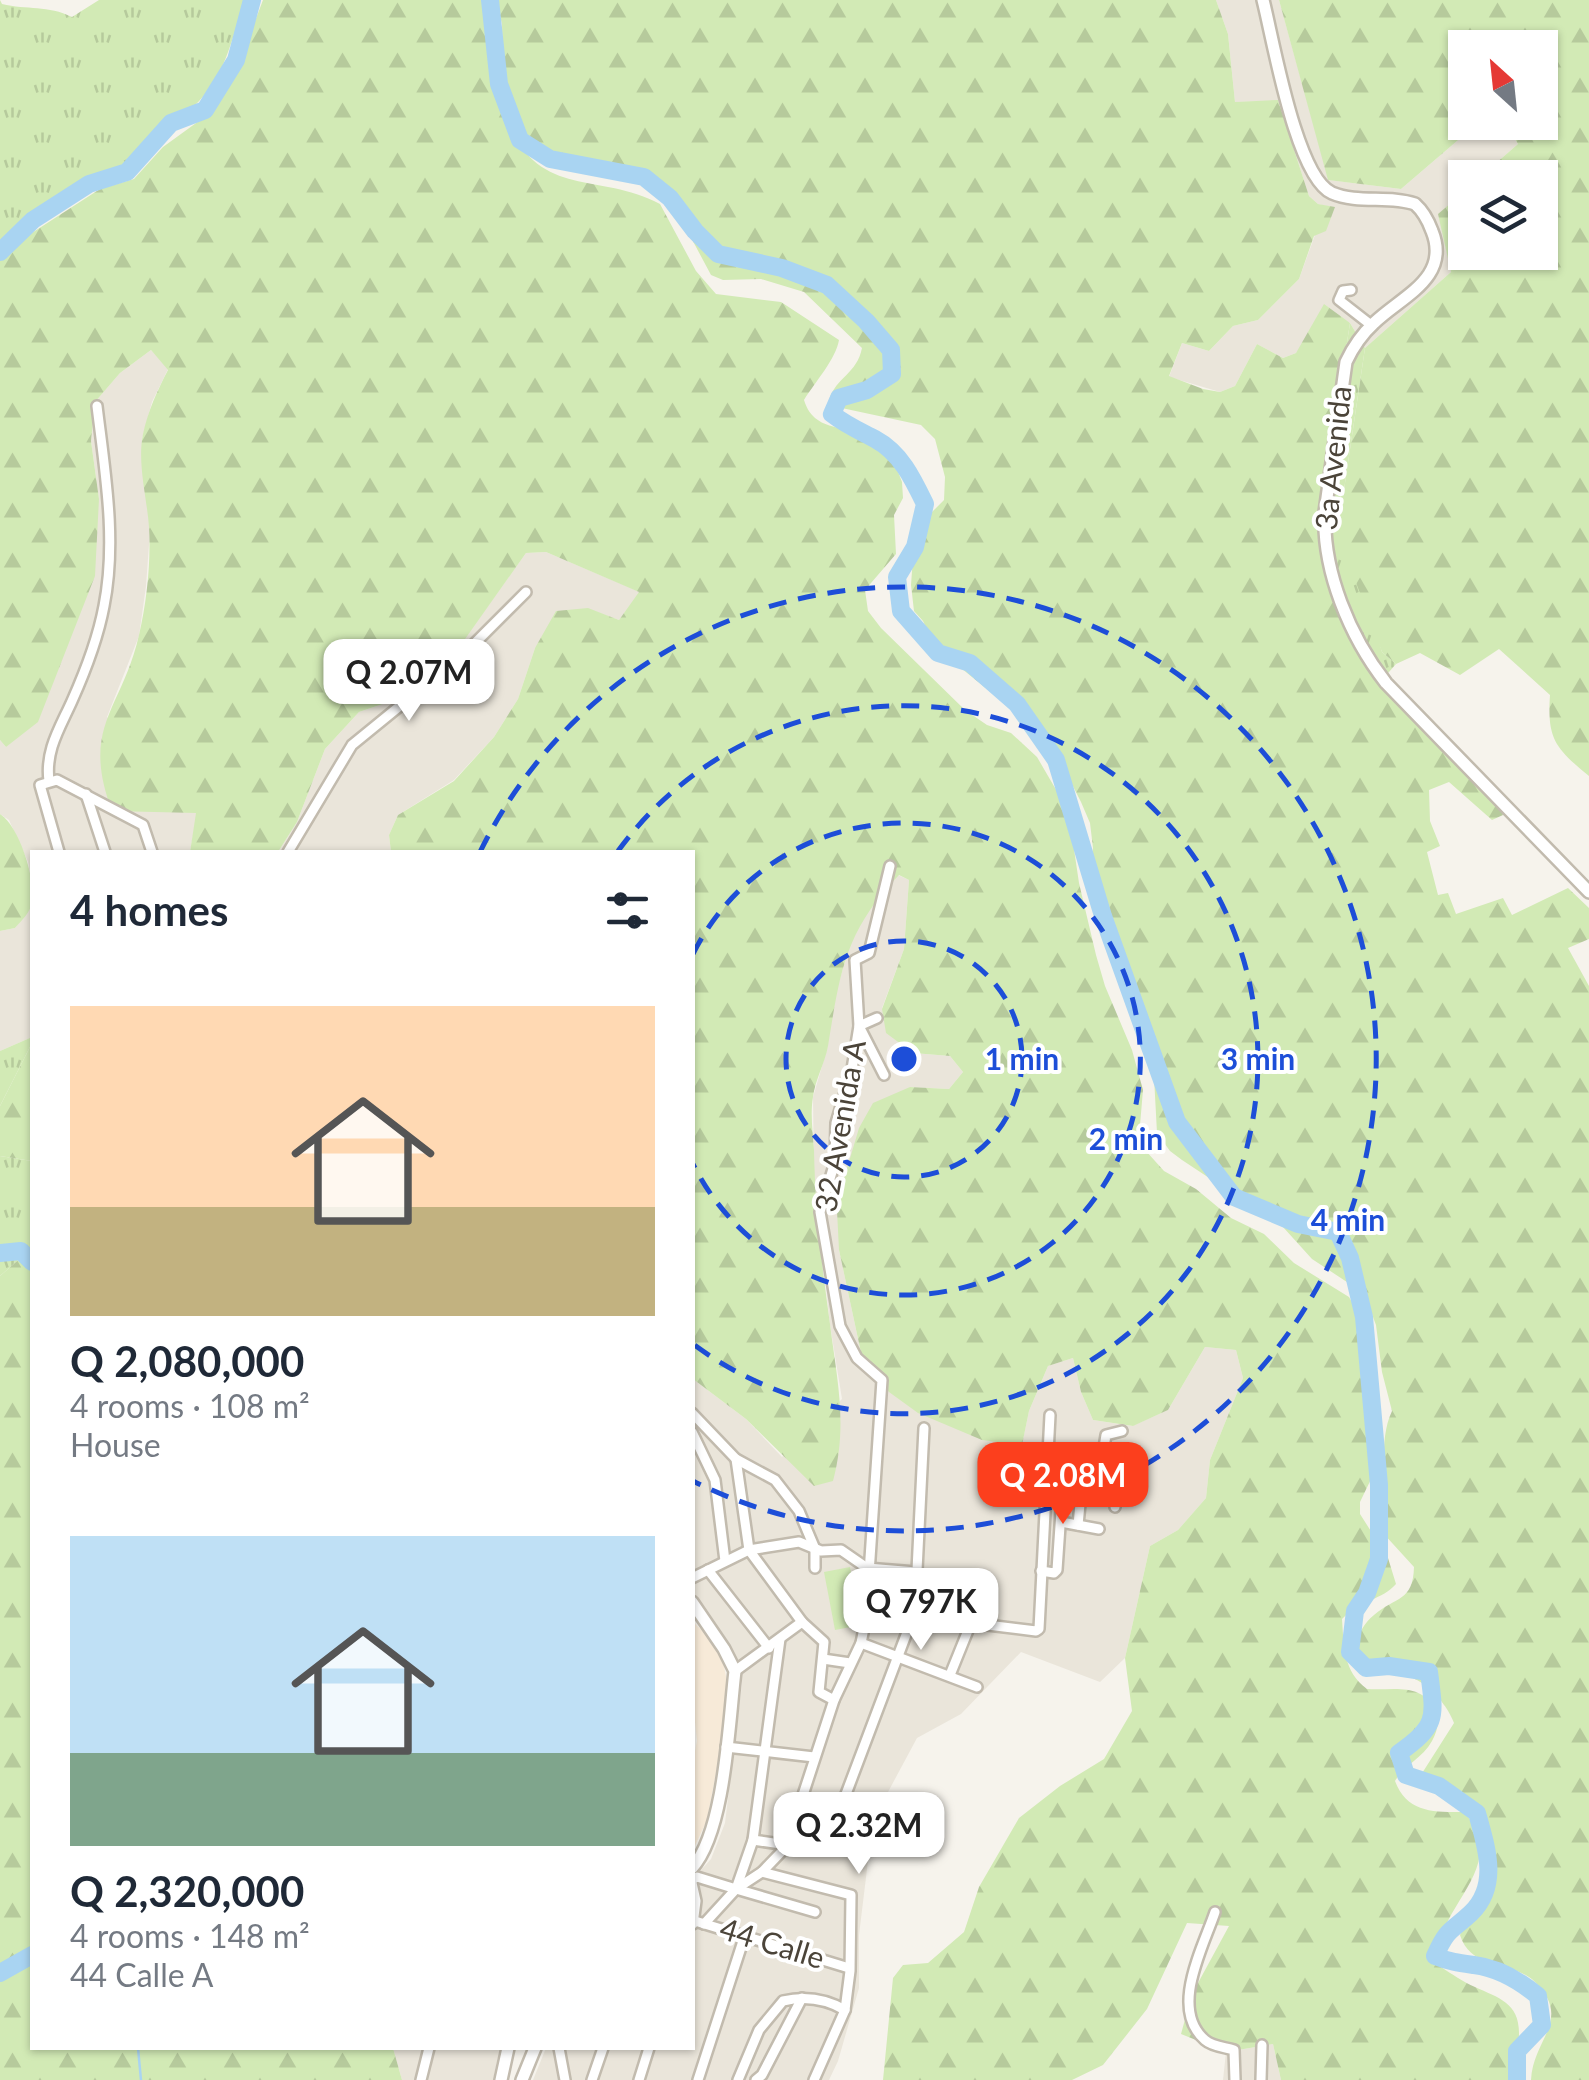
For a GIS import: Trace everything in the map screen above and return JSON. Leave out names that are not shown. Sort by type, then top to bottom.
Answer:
[{"type":"street","name":"3a Avenida","points":[[1263,0],[1294,127],[1320,186],[1349,198],[1415,204],[1435,239],[1437,260],[1431,274],[1371,326],[1354,346],[1342,377],[1325,512],[1326,554],[1354,631],[1370,663],[1386,683],[1589,892]]},
{"type":"street","points":[[1351,290],[1343,292],[1339,300],[1371,326]]},
{"type":"street","points":[[50,781],[48,762],[53,739],[92,647],[110,574],[106,480],[97,406]]},
{"type":"street","points":[[289,850],[352,744],[466,652],[526,592]]},
{"type":"street","points":[[58,850],[40,785],[62,780],[142,825],[151,850]]},
{"type":"street","points":[[86,794],[103,850]]},
{"type":"street","name":"32 Avenida A","points":[[786,1847],[834,1700],[861,1644],[866,1618],[882,1380],[857,1358],[840,1326],[820,1212],[835,1162],[836,1123],[852,1069],[859,1026],[855,960],[868,955],[890,866]]},
{"type":"street","points":[[870,949],[882,950]]},
{"type":"street","points":[[877,1018],[859,1026],[884,1076]]},
{"type":"street","points":[[950,1675],[970,1623],[1038,1631],[1050,1415]]},
{"type":"street","points":[[695,1416],[736,1460],[774,1480],[798,1511],[815,1550],[815,1568]]},
{"type":"street","points":[[753,1840],[824,1849],[915,1612],[924,1428]]},
{"type":"street","points":[[1102,1460],[1106,1434],[1122,1431]]},
{"type":"street","points":[[695,1438],[715,1480],[725,1561]]},
{"type":"street","points":[[736,1460],[749,1550],[802,1622],[824,1642],[818,1692],[834,1700]]},
{"type":"street","points":[[1078,1525],[1083,1464],[1088,1460],[1114,1463],[1118,1480],[1115,1507]]},
{"type":"street","points":[[1041,1571],[1056,1570],[1061,1522],[1064,1466],[1048,1464]]},
{"type":"street","points":[[1061,1522],[1099,1529]]},
{"type":"street","points":[[695,1576],[749,1550],[799,1542],[815,1550],[842,1550],[868,1568],[916,1572]]},
{"type":"street","points":[[708,1570],[768,1648]]},
{"type":"street","points":[[695,1606],[724,1649],[734,1672],[714,1824],[695,1862]]},
{"type":"street","points":[[734,1672],[802,1622]]},
{"type":"street","points":[[736,1889],[753,1840],[780,1639]]},
{"type":"street","points":[[861,1644],[976,1687]]},
{"type":"street","points":[[823,1659],[850,1663]]},
{"type":"street","points":[[726,1747],[814,1758]]},
{"type":"street","points":[[697,1924],[762,1872],[786,1847]]},
{"type":"street","points":[[762,1872],[850,1895],[844,2010],[814,2080]]},
{"type":"street","points":[[695,1879],[816,1912]]},
{"type":"street","points":[[695,1888],[697,1924]]},
{"type":"street","points":[[1216,1912],[1188,1996],[1191,2015],[1202,2037],[1234,2050],[1235,2080]]},
{"type":"street","name":"44 Calle","points":[[697,1924],[848,1968]]},
{"type":"street","points":[[698,2080],[745,1935]]},
{"type":"street","points":[[802,1998],[762,2075],[756,2080],[739,2077],[760,2030],[783,2001],[802,1998],[844,2010]]},
{"type":"street","points":[[1261,2080],[1262,2045]]},
{"type":"street","points":[[421,2080],[428,2050]]},
{"type":"street","points":[[501,2080],[508,2050]]},
{"type":"street","points":[[522,2080],[534,2050]]},
{"type":"street","points":[[559,2050],[565,2080]]},
{"type":"street","points":[[592,2080],[602,2050]]},
{"type":"street","points":[[639,2080],[649,2050]]},
{"type":"shaded area","points":[[1216,0],[1279,0],[1329,180],[1401,189],[1458,140],[1516,140],[1518,144],[1500,160],[1448,160],[1448,206],[1439,214],[1451,272],[1365,348],[1350,323],[1336,315],[1296,353],[1283,358],[1257,344],[1235,386],[1220,392],[1169,377],[1182,343],[1209,351],[1233,326],[1258,320],[1299,279],[1315,235],[1334,208],[1318,204],[1309,196],[1278,101],[1235,102],[1228,34]]},
{"type":"shaded area","points":[[151,350],[168,369],[152,402],[142,439],[150,531],[139,636],[107,717],[197,813],[190,850],[30,850],[30,874],[9,820],[0,814],[0,740],[6,747],[99,499],[91,441],[95,402],[120,373]]},
{"type":"shaded area","points":[[546,552],[640,592],[619,620],[588,609],[535,648],[518,699],[494,737],[454,780],[398,815],[389,835],[391,850],[279,850],[297,822],[325,749],[359,712],[409,695],[457,649],[526,553]]},
{"type":"shaded area","points":[[898,875],[909,880],[904,949],[882,1008],[913,1053],[950,1056],[963,1072],[949,1089],[910,1087],[849,1171],[840,1192],[839,1250],[863,1362],[1022,1444],[1029,1411],[1048,1366],[1073,1358],[1093,1420],[1132,1426],[1168,1410],[1205,1347],[1236,1350],[1243,1378],[1210,1460],[1206,1498],[1178,1530],[1150,1546],[1125,1658],[1100,1682],[1021,1652],[961,1714],[917,1738],[873,1820],[859,1935],[859,1988],[829,2080],[533,2080],[545,2050],[695,2050],[695,1877],[711,1859],[725,1823],[742,1684],[737,1663],[695,1598],[695,1381],[746,1419],[782,1457],[842,1399],[814,1174],[813,1097],[827,1049],[832,1005],[850,945],[869,906]]},
{"type":"shaded area","points":[[30,909],[30,1038],[0,1051],[0,931],[15,928]]},
{"type":"shaded area","points":[[695,1624],[711,1639],[723,1661],[728,1710],[707,1820],[695,1846]]},
{"type":"shaded area","points":[[1273,2044],[1281,2080],[1223,2080],[1226,2052]]},
{"type":"shaded area","points":[[394,2050],[500,2050],[493,2080],[402,2080]]},
{"type":"green space","points":[[0,0],[2,4],[72,17],[99,0],[248,0],[214,82],[149,153],[80,187],[0,245]]},
{"type":"green space","points":[[263,0],[482,0],[491,23],[492,84],[517,140],[532,160],[570,179],[636,194],[660,204],[696,271],[716,294],[781,302],[839,340],[830,363],[804,400],[809,412],[827,425],[885,438],[902,482],[903,498],[894,515],[896,554],[865,590],[868,611],[965,710],[987,725],[1011,733],[1037,757],[1062,800],[1096,955],[1143,1090],[1140,1125],[1146,1151],[1164,1171],[1196,1189],[1231,1218],[1264,1234],[1294,1263],[1349,1297],[1365,1330],[1378,1420],[1374,1473],[1360,1502],[1360,1514],[1388,1558],[1396,1584],[1342,1619],[1344,1649],[1353,1674],[1367,1689],[1415,1692],[1430,1702],[1436,1712],[1432,1741],[1395,1781],[1414,1805],[1432,1811],[1464,1812],[1477,1833],[1480,1853],[1475,1872],[1445,1928],[1439,1947],[1441,1967],[1512,2009],[1519,2035],[1510,2080],[1281,2080],[1273,2044],[1226,2052],[1181,2034],[1192,1994],[1229,1926],[1187,1923],[1147,2009],[1103,2065],[1072,2080],[883,2080],[893,1978],[903,1965],[928,1963],[964,1932],[979,1887],[1019,1818],[1104,1759],[1132,1711],[1125,1658],[1150,1546],[1178,1530],[1206,1498],[1210,1460],[1243,1378],[1236,1350],[1205,1347],[1168,1410],[1133,1426],[1093,1420],[1073,1358],[1048,1366],[1029,1411],[1022,1445],[982,1440],[918,1413],[889,1392],[863,1362],[839,1250],[837,1211],[859,1128],[873,1103],[910,1087],[949,1089],[963,1072],[950,1056],[913,1053],[886,1033],[882,1009],[904,949],[909,880],[899,875],[867,915],[848,954],[812,1103],[819,1237],[840,1402],[840,1441],[833,1481],[814,1486],[746,1419],[695,1381],[695,850],[391,850],[389,835],[398,815],[454,781],[494,737],[518,699],[535,648],[556,611],[588,608],[619,620],[639,592],[546,552],[526,553],[458,649],[409,695],[359,712],[325,749],[297,822],[279,850],[190,850],[196,813],[112,811],[100,758],[107,719],[132,661],[146,595],[149,540],[141,445],[150,409],[168,370],[151,350],[120,373],[95,402],[91,441],[99,499],[95,576],[38,722],[6,747],[0,740],[0,258],[100,189],[134,179],[163,147],[203,118],[233,79]]},
{"type":"green space","points":[[496,0],[1216,0],[1228,34],[1235,102],[1278,100],[1309,196],[1318,204],[1335,207],[1326,231],[1314,236],[1299,279],[1258,320],[1233,326],[1209,351],[1182,343],[1169,376],[1220,392],[1235,386],[1257,344],[1283,358],[1296,353],[1324,304],[1350,323],[1319,524],[1337,603],[1348,635],[1362,659],[1499,802],[1503,815],[1492,820],[1449,782],[1429,790],[1430,821],[1440,846],[1427,852],[1438,895],[1448,893],[1456,914],[1503,898],[1512,915],[1568,888],[1589,908],[1589,939],[1568,948],[1589,986],[1589,2080],[1531,2080],[1551,2019],[1546,1995],[1526,1975],[1473,1954],[1460,1935],[1488,1870],[1487,1835],[1480,1819],[1467,1805],[1419,1778],[1454,1723],[1450,1715],[1440,1699],[1418,1680],[1361,1666],[1355,1642],[1371,1618],[1407,1593],[1414,1567],[1372,1521],[1370,1508],[1380,1484],[1385,1435],[1392,1411],[1370,1309],[1356,1288],[1312,1259],[1273,1216],[1182,1160],[1157,1133],[1154,1077],[1139,1004],[1100,901],[1091,863],[1090,823],[1081,802],[1047,735],[1025,710],[993,694],[935,647],[914,611],[911,585],[915,529],[944,500],[945,477],[935,439],[921,425],[837,407],[829,400],[856,364],[862,348],[804,292],[761,279],[723,280],[711,275],[672,202],[661,192],[625,177],[557,168],[541,162],[507,102],[502,24]]},
{"type":"green space","points":[[1279,0],[1589,0],[1589,776],[1556,742],[1550,722],[1550,695],[1499,649],[1460,675],[1420,653],[1396,664],[1382,652],[1342,545],[1341,510],[1365,348],[1451,270],[1558,270],[1558,160],[1500,160],[1518,144],[1516,140],[1558,140],[1558,30],[1448,30],[1448,140],[1458,140],[1401,189],[1328,180]]},
{"type":"green space","points":[[1448,205],[1448,259],[1438,214]]},
{"type":"green space","points":[[1350,323],[1365,348],[1341,510],[1382,652],[1396,664],[1382,680],[1362,659],[1348,635],[1319,524]]},
{"type":"green space","points":[[0,814],[14,830],[29,867],[30,908],[15,928],[0,931]]},
{"type":"green space","points":[[30,1038],[30,1047],[0,1106],[0,1051]]},
{"type":"green space","points":[[30,1047],[30,1161],[0,1156],[0,1106]]},
{"type":"green space","points":[[0,1156],[30,1161],[30,1250],[0,1276]]},
{"type":"green space","points":[[30,1250],[30,2050],[394,2050],[402,2080],[0,2080],[0,1276]]},
{"type":"green space","points":[[850,1567],[861,1625],[835,1630],[824,1572]]},
{"type":"waterway","points":[[0,252],[33,220],[89,184],[127,172],[171,123],[205,110],[236,60],[252,0]]},
{"type":"waterway","points":[[490,0],[499,84],[520,140],[550,159],[644,177],[670,198],[718,254],[782,268],[827,285],[891,350],[892,374],[867,390],[839,398],[832,414],[892,452],[911,476],[925,504],[915,547],[897,577],[901,611],[938,653],[970,663],[1017,704],[1056,760],[1103,916],[1177,1122],[1234,1197],[1298,1224],[1338,1232],[1350,1258],[1364,1317],[1379,1485],[1379,1559],[1367,1593],[1355,1611],[1350,1652],[1366,1668],[1389,1666],[1429,1672],[1431,1719],[1421,1735],[1399,1753],[1406,1775],[1439,1786],[1477,1813],[1488,1865],[1480,1902],[1447,1935],[1435,1956],[1500,1972],[1538,1996],[1542,2025],[1517,2051],[1517,2080]]},
{"type":"waterway","points":[[0,1253],[21,1251],[30,1260]]},
{"type":"waterway","points":[[0,1973],[30,1956]]},
{"type":"waterway","points":[[138,2050],[141,2080]]}]
